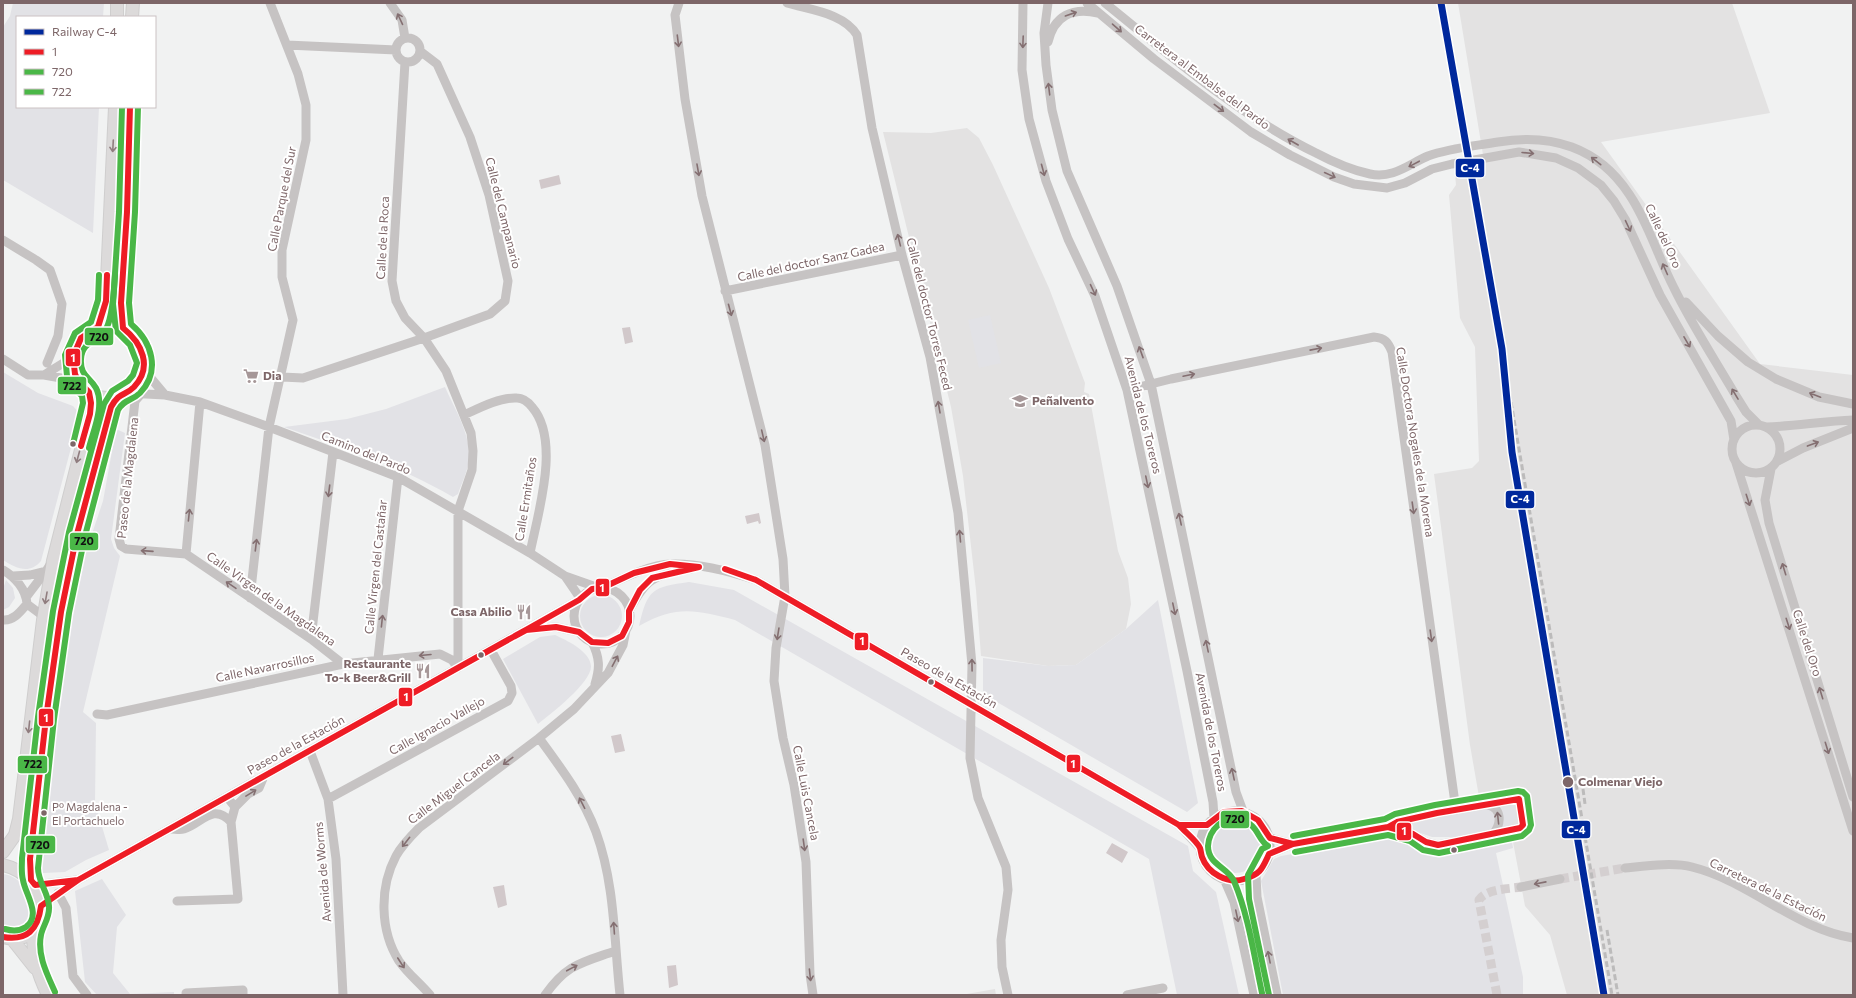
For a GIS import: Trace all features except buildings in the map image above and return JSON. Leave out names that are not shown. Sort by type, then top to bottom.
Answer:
[{"type":"main road","points":[[116,3],[117,16]]},
{"type":"main road","points":[[132,16],[133,3]]},
{"type":"main road","points":[[98,327],[106,300],[115,108]]},
{"type":"main road","points":[[123,328],[120,303],[126,212],[130,108]]},
{"type":"main road","points":[[7,938],[26,936],[33,931],[38,924],[41,906],[33,883],[30,859],[55,652],[67,578],[84,505],[111,407],[122,395],[135,387],[144,370],[144,357],[141,345],[134,335],[123,328],[115,326],[98,327],[81,338],[73,356],[75,374],[78,381],[89,392],[103,397],[122,395]]},
{"type":"main road","points":[[3,852],[15,835],[19,819],[43,616],[53,561],[90,414],[89,392]]},
{"type":"main road","points":[[3,865],[18,870],[33,883]]},
{"type":"main road","points":[[33,931],[33,950],[36,970]]},
{"type":"main road","points":[[7,938],[36,970],[48,995]]},
{"type":"street","name":"Calle Parque del Sur","points":[[250,598],[269,427],[282,377],[293,320],[282,276],[282,250],[306,140],[306,105],[298,74],[270,3]]},
{"type":"street","points":[[390,3],[402,20],[405,38]]},
{"type":"street","points":[[679,3],[675,15],[685,99],[702,196],[725,292],[765,445],[783,559],[785,596]]},
{"type":"street","name":"Calle del doctor Torres Feced","points":[[787,3],[839,18],[852,28],[857,35],[872,128],[902,255],[930,357],[958,513],[972,665],[969,742],[972,774],[978,798],[1006,867],[1008,890],[1001,940],[1002,967],[1008,995]]},
{"type":"street","name":"Avenida de los Toreros","points":[[1023,3],[1022,70],[1029,119],[1046,181],[1068,239],[1095,296],[1127,390],[1187,671],[1213,802],[1214,818]]},
{"type":"street","name":"Avenida de los Toreros","points":[[1048,3],[1044,33],[1052,110],[1067,171],[1117,286],[1151,384],[1236,792],[1243,811]]},
{"type":"street","name":"Carretera al Embalse del Pardo","points":[[1087,3],[1154,59],[1251,132],[1290,155],[1334,177],[1370,187],[1386,188],[1405,183],[1432,169],[1519,152],[1556,158],[1578,168],[1601,185],[1614,201],[1625,219],[1660,295],[1731,421],[1734,440]]},
{"type":"street","name":"Carretera al Embalse del Pardo","points":[[1106,3],[1206,84],[1250,115],[1295,143],[1339,165],[1372,175],[1385,175],[1402,170],[1428,156],[1487,144]]},
{"type":"street","points":[[1046,56],[1052,29],[1062,18],[1080,11],[1101,14]]},
{"type":"street","points":[[405,38],[416,40],[420,51],[417,59],[405,62],[398,57],[396,50],[398,42],[405,38]]},
{"type":"street","points":[[287,45],[396,50]]},
{"type":"street","name":"Calle del Campanario","points":[[282,377],[303,378],[424,338],[490,314],[505,301],[508,281],[489,195],[470,137],[437,64],[420,51]]},
{"type":"street","name":"Calle de la Roca","points":[[405,62],[392,281],[396,301],[405,318],[424,338],[446,371],[464,415],[470,433],[473,451],[472,470],[458,511],[458,668]]},
{"type":"street","name":"Calle del Oro","points":[[1487,144],[1518,139],[1545,140],[1563,143],[1586,153],[1612,173],[1628,192],[1638,210],[1674,289],[1742,407],[1763,426]]},
{"type":"street","points":[[3,240],[50,270],[62,304],[58,336],[47,364]]},
{"type":"street","name":"Calle del doctor Sanz Gadea","points":[[725,292],[902,255]]},
{"type":"street","points":[[1674,289],[1718,336],[1748,362],[1776,379],[1819,397],[1853,404]]},
{"type":"street","name":"Calle Doctora Nogales de la Morena","points":[[1127,390],[1374,337],[1382,338],[1389,343],[1393,359],[1456,810]]},
{"type":"street","points":[[44,375],[73,356]]},
{"type":"street","points":[[3,359],[28,374],[44,375],[78,381]]},
{"type":"street","points":[[144,370],[165,395]]},
{"type":"street","name":"Paseo de la Magdalena","points":[[141,394],[136,401],[119,540],[121,546],[126,549],[186,554]]},
{"type":"street","name":"Camino del Pardo","points":[[122,395],[165,395],[200,402],[398,477],[530,553],[565,576],[601,588]]},
{"type":"street","name":"Calle Ermitaños","points":[[464,415],[506,399],[518,398],[528,402],[535,410],[542,423],[546,454],[544,480],[530,553]]},
{"type":"street","points":[[186,554],[200,402]]},
{"type":"street","points":[[1853,420],[1831,420],[1799,426],[1747,426],[1741,430],[1734,440],[1733,456],[1736,463],[1742,469],[1756,474],[1771,469],[1778,461],[1803,448],[1853,428]]},
{"type":"street","points":[[1763,426],[1777,435],[1781,448],[1778,461]]},
{"type":"street","points":[[311,640],[333,452]]},
{"type":"street","name":"Calle del Oro","points":[[1736,463],[1853,831]]},
{"type":"street","name":"Calle del Oro","points":[[1771,469],[1765,500],[1770,523],[1853,797]]},
{"type":"street","name":"Calle Virgen del Castañar","points":[[378,659],[398,477]]},
{"type":"street","name":"Calle Virgen de la Magdalena","points":[[186,554],[311,640],[343,664]]},
{"type":"street","points":[[3,620],[8,620],[18,615],[53,561]]},
{"type":"street","name":"Paseo de la Estación","points":[[601,588],[634,573],[670,564],[702,566],[725,570],[756,580],[1179,825],[1200,848]]},
{"type":"street","name":"Paseo de la Estación","points":[[629,611],[640,590],[652,578],[702,566]]},
{"type":"street","points":[[3,570],[13,576],[27,600],[43,616]]},
{"type":"street","points":[[13,576],[30,575],[46,571]]},
{"type":"street","name":"Camino del Pardo","points":[[565,576],[579,599]]},
{"type":"street","points":[[601,588],[614,591],[620,595],[625,600],[629,611],[629,622],[626,630],[622,636],[608,644],[592,642],[579,632],[575,626],[574,612],[579,599],[592,590],[601,588]]},
{"type":"street","name":"Calle Luis Cancela","points":[[785,596],[776,648],[774,681],[783,738],[795,792],[806,862],[810,974],[813,995]]},
{"type":"street","name":"Paseo de la Estación","points":[[41,906],[78,880],[491,650],[579,599]]},
{"type":"street","name":"Paseo de la Estación","points":[[526,630],[556,627],[579,632]]},
{"type":"street","name":"Calle Miguel Cancela","points":[[430,995],[408,973],[398,960],[391,945],[385,922],[385,888],[396,857],[406,841],[419,828],[539,738],[574,708],[608,673],[623,645],[626,630]]},
{"type":"street","name":"Calle Miguel Cancela","points":[[592,642],[598,656],[600,670],[594,687]]},
{"type":"street","name":"Calle Ignacio Vallejo","points":[[328,799],[508,701],[512,693],[511,686],[491,650]]},
{"type":"street","name":"Calle Navarrosillos","points":[[97,714],[106,715],[343,664],[378,659],[440,654],[452,660],[458,668]]},
{"type":"street","points":[[539,738],[568,778],[595,831],[608,879],[620,995]]},
{"type":"street","name":"Avenida de Worms","points":[[310,751],[328,799],[336,859],[343,995]]},
{"type":"street","points":[[229,820],[234,807],[248,794],[259,788],[264,776]]},
{"type":"street","points":[[227,797],[234,807]]},
{"type":"street","points":[[177,901],[238,899],[227,797]]},
{"type":"street","points":[[1270,854],[1293,844],[1388,827],[1397,822],[1518,799],[1523,825],[1520,828],[1438,844],[1426,842],[1413,834],[1388,827]]},
{"type":"street","points":[[1488,805],[1495,808],[1499,814],[1499,825],[1493,834]]},
{"type":"street","points":[[1243,811],[1257,818],[1267,830],[1270,838],[1270,854],[1262,869],[1256,875],[1237,881],[1224,879],[1215,874],[1202,858],[1200,848],[1203,832],[1214,818],[1225,812],[1243,811]]},
{"type":"street","points":[[170,829],[184,829],[208,815],[219,814],[229,820]]},
{"type":"street","points":[[1179,825],[1207,825]]},
{"type":"street","points":[[1270,838],[1293,844]]},
{"type":"street","name":"Carretera de la Estación","points":[[1625,868],[1652,865],[1691,867],[1719,877],[1830,934],[1852,938]]},
{"type":"street","points":[[1256,875],[1257,897],[1277,995]]},
{"type":"street","points":[[1224,879],[1234,902],[1254,995]]},
{"type":"street","points":[[1520,887],[1560,879]]},
{"type":"street","name":"Paseo de la Estación","points":[[33,883],[78,880]]},
{"type":"street","points":[[58,893],[66,908],[73,976],[87,995]]},
{"type":"street","points":[[545,995],[556,979],[569,968],[615,951]]},
{"type":"street","points":[[1127,995],[1163,988]]},
{"type":"street","points":[[186,993],[243,990],[243,995]]},
{"type":"shaded area","points":[[13,3],[104,3],[103,16],[16,16],[16,108],[99,108],[93,233],[3,180],[3,27],[10,16]]},
{"type":"shaded area","points":[[1458,3],[1732,3],[1770,113],[1601,142],[1760,364],[1853,375],[1853,995],[1567,995],[1550,935],[1525,906],[1507,810],[1482,814],[1470,745],[1434,474],[1472,468],[1479,461],[1475,347],[1460,318],[1449,195],[1456,185],[1455,174],[1485,167]]},
{"type":"shaded area","name":"Peñalvento","points":[[967,128],[979,138],[993,165],[1049,288],[1085,383],[1084,392],[1089,394],[1118,551],[1128,578],[1131,604],[1126,629],[1076,665],[1048,666],[981,656],[976,590],[963,476],[951,407],[883,132],[931,133]]},
{"type":"shaded area","points":[[559,175],[561,184],[541,189],[539,180]]},
{"type":"shaded area","points":[[990,315],[1001,363],[979,368],[968,320]]},
{"type":"shaded area","points":[[630,327],[633,342],[625,344],[622,328]]},
{"type":"shaded area","points":[[3,372],[38,393],[73,406],[80,414],[41,561],[32,568],[27,569],[18,568],[3,560]]},
{"type":"shaded area","points":[[445,387],[466,435],[469,455],[465,476],[458,494],[453,497],[392,467],[284,427],[347,419],[386,409]]},
{"type":"shaded area","points":[[116,429],[125,433],[111,539],[114,548],[120,556],[83,712],[96,723],[95,803],[109,850],[86,860],[65,872],[43,873],[38,866],[39,847],[67,608],[103,501]]},
{"type":"shaded area","points":[[759,513],[761,523],[759,524],[758,521],[747,524],[745,516]]},
{"type":"shaded area","points":[[6,580],[13,588],[15,598],[9,607],[3,610],[3,589]]},
{"type":"shaded area","points":[[689,582],[734,590],[1188,846],[1193,871],[1216,892],[1239,995],[1177,995],[1149,859],[735,620],[686,611],[664,615],[639,626],[645,604],[654,592],[659,588]]},
{"type":"shaded area","points":[[597,595],[605,595],[613,598],[619,604],[622,616],[619,628],[613,634],[605,637],[597,637],[589,634],[583,628],[580,620],[580,612],[583,604],[589,598]]},
{"type":"shaded area","points":[[1158,600],[1198,803],[1187,812],[983,694],[983,658],[1048,666],[1076,665],[1126,629]]},
{"type":"shaded area","points":[[555,635],[571,643],[582,651],[590,661],[590,673],[570,697],[538,724],[503,659],[540,637]]},
{"type":"shaded area","points":[[621,734],[625,751],[615,753],[611,736]]},
{"type":"shaded area","points":[[1514,804],[1516,817],[1510,826],[1460,837],[1432,837],[1400,826],[1490,806]]},
{"type":"shaded area","points":[[1235,819],[1245,821],[1254,827],[1260,836],[1262,846],[1260,856],[1254,865],[1245,871],[1235,873],[1225,871],[1216,865],[1210,856],[1208,846],[1210,836],[1216,827],[1225,821]]},
{"type":"shaded area","points":[[1401,835],[1425,847],[1439,850],[1511,835],[1513,848],[1496,853],[1523,977],[1523,995],[1283,995],[1261,881],[1274,859],[1281,856]]},
{"type":"shaded area","points":[[1112,843],[1128,852],[1122,863],[1106,853]]},
{"type":"shaded area","points":[[3,874],[12,876],[20,882],[31,898],[33,916],[29,923],[16,931],[3,929]]},
{"type":"shaded area","points":[[102,879],[126,915],[117,927],[113,973],[130,994],[174,992],[174,995],[97,995],[85,982],[75,891]]},
{"type":"shaded area","points":[[504,885],[507,905],[498,908],[493,887]]},
{"type":"shaded area","points":[[676,965],[678,985],[669,988],[667,966]]},
{"type":"shaded area","points":[[995,989],[996,995],[961,995]]},
{"type":"tunnel","points":[[1560,879],[1625,868]]},
{"type":"tunnel","points":[[1497,995],[1479,900],[1482,896],[1492,892],[1521,887]]},
{"type":"railway","points":[[1502,349],[1612,995]]},
{"type":"railway","points":[[1583,789],[1585,804]]},
{"type":"railway","points":[[1607,930],[1618,995]]},
{"type":"rail line","name":"C-4","points":[[1441,3],[1502,349],[1512,452],[1604,995]]},
{"type":"transit line","name":"722","points":[[5,929],[16,930],[24,928],[31,922],[33,917],[33,911],[22,877],[22,858],[38,717],[53,611],[69,532],[104,404],[112,391],[128,381],[133,375],[137,363],[130,345],[116,331],[113,304],[119,212],[122,108]]},
{"type":"transit line","name":"1","points":[[78,880],[35,885],[31,880],[30,859],[46,718],[61,612],[77,534],[111,407],[120,396],[134,387],[140,379],[143,371],[144,363],[140,348],[130,334],[123,328],[121,303],[127,212],[130,108]]},
{"type":"transit line","name":"720","points":[[55,992],[40,950],[41,935],[47,918],[49,906],[47,896],[38,873],[38,868],[54,719],[69,613],[85,536],[118,410],[125,402],[140,393],[147,384],[152,366],[149,348],[144,339],[131,324],[129,303],[135,212],[138,108]]},
{"type":"transit line","name":"722","points":[[73,444],[83,403],[82,396],[71,385],[67,376],[65,355],[75,333],[91,322],[98,300],[99,275]]},
{"type":"transit line","name":"1","points":[[81,446],[90,414],[91,403],[89,392],[78,381],[75,374],[73,357],[81,338],[98,327],[106,301],[107,275]]},
{"type":"transit line","name":"720","points":[[89,448],[99,410],[99,402],[96,388],[83,372],[81,359],[84,349],[101,335],[107,327],[112,305],[115,275]]},
{"type":"transit line","name":"1","points":[[515,636],[579,600],[592,589],[602,588],[634,573],[670,564],[699,567]]},
{"type":"transit line","name":"1","points":[[515,636],[526,630],[556,627],[579,632],[592,642],[608,643],[622,636],[629,622],[629,611],[640,590],[652,578],[699,567]]},
{"type":"transit line","name":"1","points":[[725,569],[756,580]]},
{"type":"transit line","name":"1","points":[[756,580],[1179,825]]},
{"type":"transit line","name":"1","points":[[756,580],[1179,825]]},
{"type":"transit line","name":"1","points":[[78,880],[515,636]]},
{"type":"transit line","name":"1","points":[[78,880],[515,636]]},
{"type":"transit line","name":"720","points":[[1293,836],[1385,819],[1395,814],[1435,805],[1518,791],[1523,792],[1527,796],[1531,825],[1529,830],[1522,836],[1439,853],[1423,850],[1410,841],[1388,835],[1295,852]]},
{"type":"transit line","name":"1","points":[[1519,799],[1523,825],[1520,828],[1438,845],[1426,842],[1413,834],[1388,827],[1397,822],[1437,813],[1519,799]]},
{"type":"transit line","name":"1","points":[[1179,825],[1207,825],[1224,812],[1242,811],[1258,820],[1270,838],[1293,844]]},
{"type":"transit line","name":"720","points":[[1262,993],[1244,908],[1234,881],[1231,876],[1211,858],[1209,852],[1208,846],[1211,834],[1218,825],[1228,820],[1240,820],[1251,825],[1264,843],[1268,846],[1262,849],[1248,875],[1249,899],[1269,995]]},
{"type":"transit line","name":"1","points":[[1179,825],[1198,845],[1202,857],[1209,868],[1214,873],[1225,879],[1244,879],[1258,873],[1269,854],[1293,844]]},
{"type":"transit line","name":"1","points":[[1293,844],[1388,827]]},
{"type":"transit line","name":"1","points":[[3,937],[19,937],[30,932],[37,922],[41,906],[78,880]]},
{"type":"place","name":"Dia","points":[[251,376]]},
{"type":"place","name":"Peñalvento","points":[[1020,401]]},
{"type":"place","name":"Casa Abilio","points":[[524,612]]},
{"type":"place","name":"Restaurante To-k Beer&Grill","points":[[423,671]]},
{"type":"place","name":"Colmenar Viejo","points":[[1568,782]]},
{"type":"place","name":"Pº Magdalena - El Portachuelo","points":[[44,813]]}]
